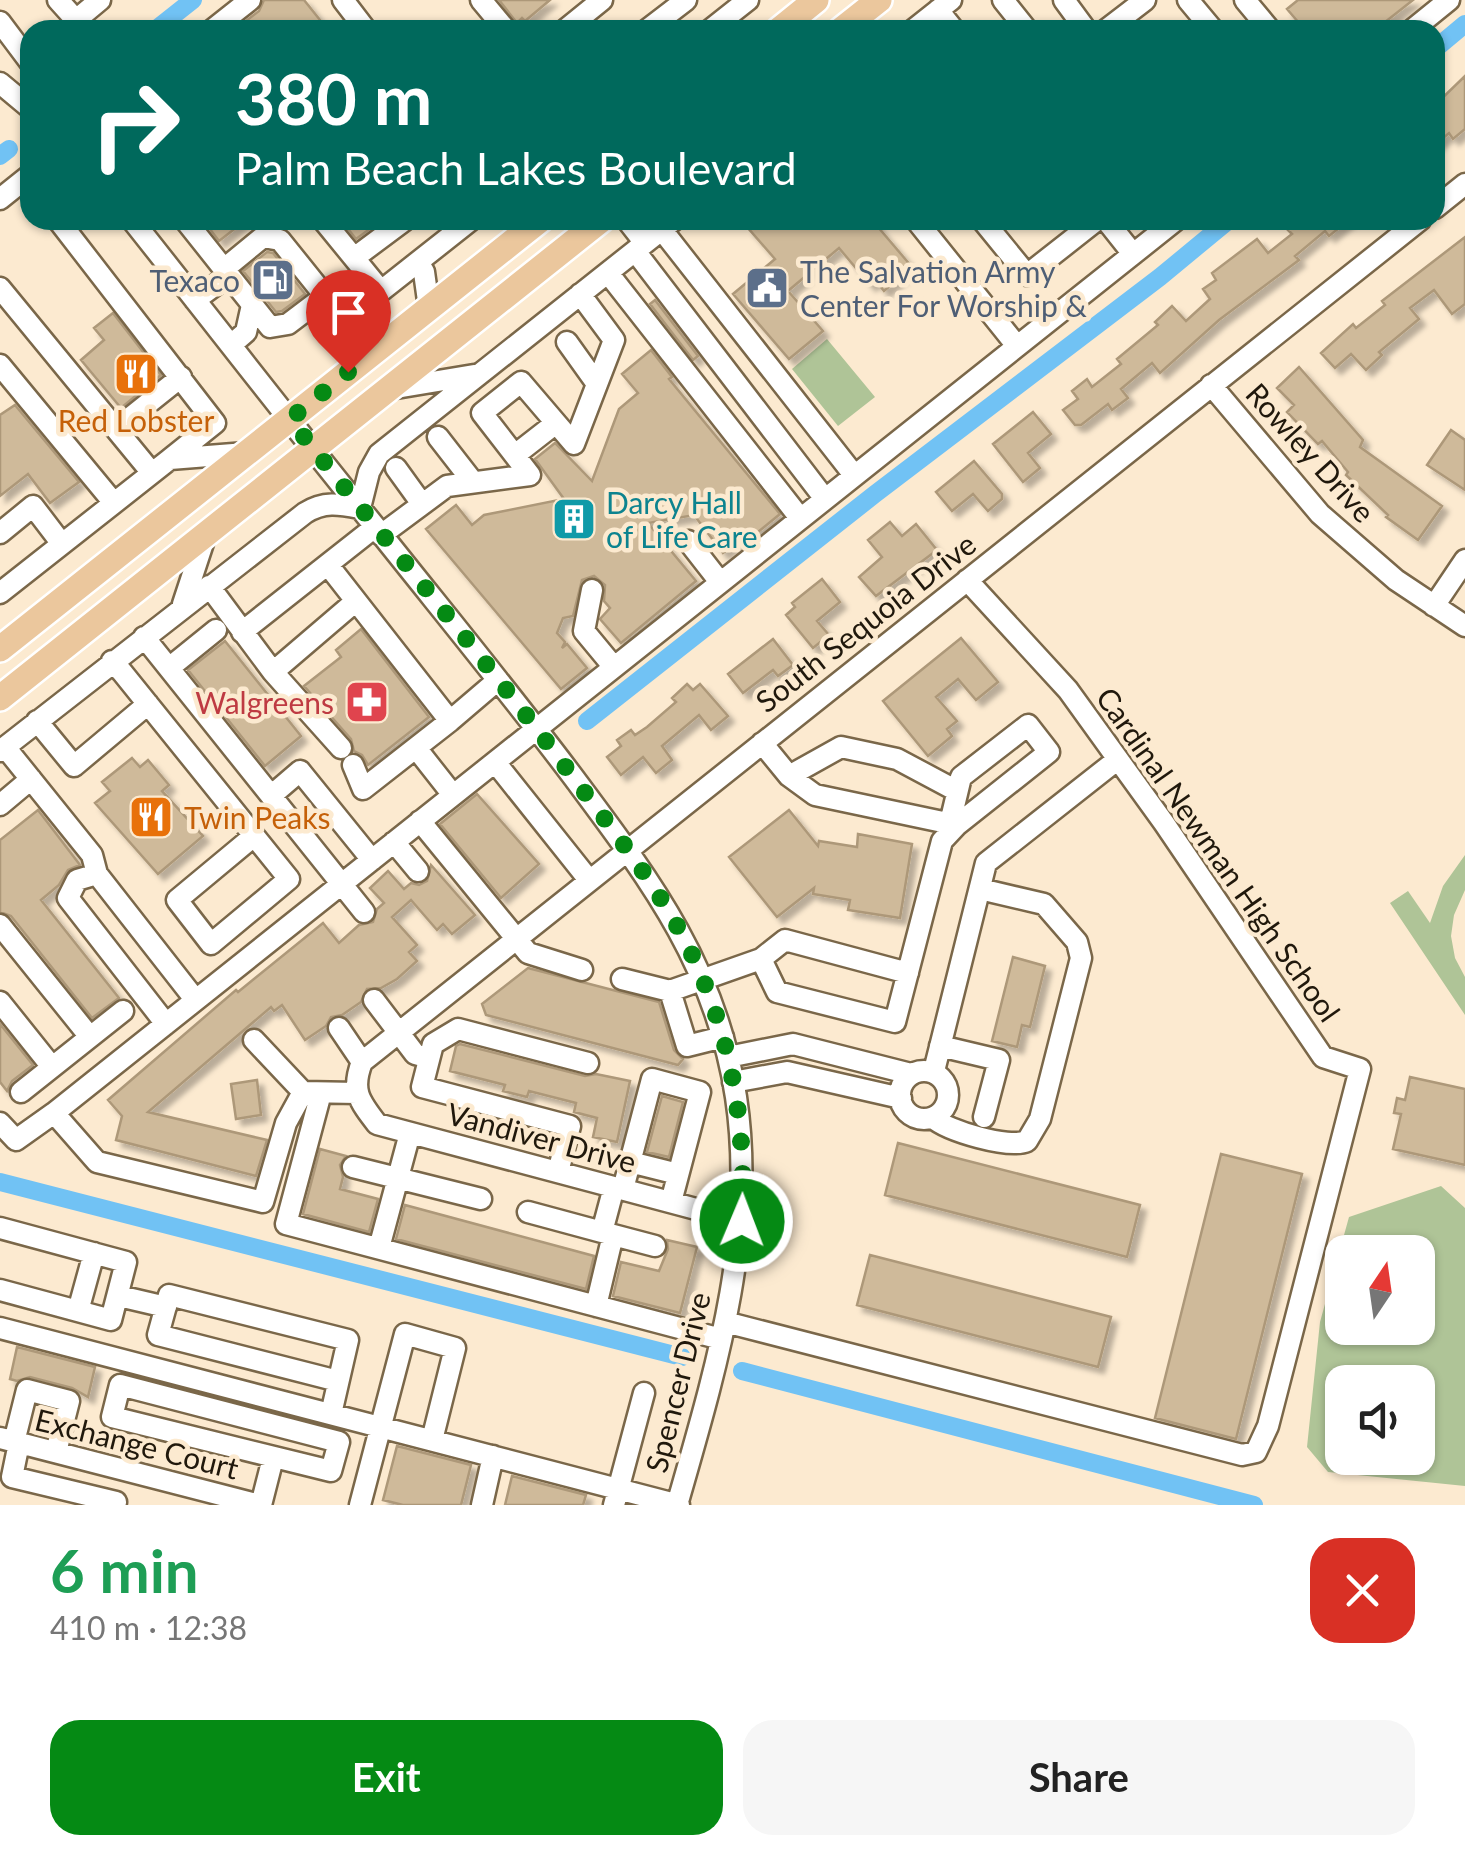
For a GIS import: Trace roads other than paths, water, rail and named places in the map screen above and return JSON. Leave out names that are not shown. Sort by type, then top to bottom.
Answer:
[{"type":"main road","points":[[791,20],[816,0]]},
{"type":"main road","points":[[854,20],[879,0]]},
{"type":"main road","points":[[0,649],[527,230]]},
{"type":"main road","points":[[1,696],[589,230]]},
{"type":"street","points":[[58,0],[76,20],[100,0]]},
{"type":"street","points":[[225,20],[250,0]]},
{"type":"street","points":[[343,0],[358,20]]},
{"type":"street","points":[[577,20],[602,0]]},
{"type":"street","points":[[660,20],[686,0]]},
{"type":"street","points":[[723,20],[748,0]]},
{"type":"street","points":[[1003,0],[1019,20]]},
{"type":"street","points":[[1119,20],[1145,0]]},
{"type":"street","points":[[1188,0],[1205,20]]},
{"type":"street","points":[[1245,0],[1262,20]]},
{"type":"street","points":[[1424,20],[1449,0]]},
{"type":"street","points":[[0,22],[20,49]]},
{"type":"street","points":[[0,83],[20,100]]},
{"type":"street","points":[[1445,200],[1465,184]]},
{"type":"street","points":[[0,593],[216,422],[66,230]]},
{"type":"street","name":"Spencer Drive","points":[[140,230],[537,728],[628,850],[682,932],[703,979],[733,1082],[742,1144],[742,1221],[723,1331],[678,1505]]},
{"type":"street","points":[[193,230],[270,327],[288,324],[325,296]]},
{"type":"street","points":[[331,230],[379,294],[453,230]]},
{"type":"street","points":[[354,258],[392,230]]},
{"type":"street","points":[[632,230],[651,272],[824,498]]},
{"type":"street","points":[[194,998],[97,874],[92,855],[2,749],[312,508],[338,503],[360,508],[369,472],[379,454],[662,230]]},
{"type":"street","points":[[672,230],[854,475]]},
{"type":"street","points":[[924,230],[1017,346]]},
{"type":"street","points":[[990,230],[1027,275],[1084,230]]},
{"type":"street","points":[[1114,230],[1133,254]]},
{"type":"street","points":[[0,1123],[16,1140],[54,1113],[1163,230]]},
{"type":"street","name":"South Sequoia Drive","points":[[358,1078],[401,1031],[1407,230]]},
{"type":"street","points":[[196,300],[263,238],[280,240],[371,354]]},
{"type":"street","points":[[418,262],[424,272],[429,308]]},
{"type":"street","points":[[624,294],[651,272]]},
{"type":"street","points":[[608,273],[800,518]]},
{"type":"street","points":[[0,288],[152,473]]},
{"type":"street","points":[[242,632],[328,565],[447,486],[530,475],[482,414],[521,382],[574,444],[614,340],[580,294]]},
{"type":"street","points":[[231,345],[246,332],[252,304]]},
{"type":"street","points":[[566,342],[597,384]]},
{"type":"street","points":[[691,379],[718,360]]},
{"type":"street","points":[[3,374],[114,503]]},
{"type":"street","points":[[388,390],[479,374]]},
{"type":"street","points":[[116,429],[181,377]]},
{"type":"street","name":"Rowley Drive","points":[[1211,386],[1320,514],[1370,559],[1465,626]]},
{"type":"street","points":[[514,456],[556,423]]},
{"type":"street","points":[[438,437],[473,482]]},
{"type":"street","points":[[170,459],[246,453]]},
{"type":"street","points":[[396,468],[422,504]]},
{"type":"street","points":[[784,498],[810,479]]},
{"type":"street","points":[[0,533],[33,506],[62,544]]},
{"type":"street","points":[[182,606],[206,534]]},
{"type":"street","points":[[688,541],[720,582]]},
{"type":"street","points":[[1434,606],[1465,560]]},
{"type":"street","points":[[328,565],[450,721]]},
{"type":"street","name":"Cardinal Newman High School","points":[[723,1331],[1242,1455],[1256,1452],[1268,1426],[1360,1069],[1323,1056],[1068,690],[967,580]]},
{"type":"street","points":[[209,586],[273,672],[347,756],[363,789],[498,680]]},
{"type":"street","points":[[592,590],[584,631],[613,666]]},
{"type":"street","points":[[273,672],[356,601]]},
{"type":"street","points":[[169,668],[216,630]]},
{"type":"street","points":[[144,637],[364,912]]},
{"type":"street","points":[[112,661],[289,879],[212,944],[177,900],[254,836]]},
{"type":"street","points":[[37,722],[74,766],[148,704]]},
{"type":"street","points":[[762,959],[777,992],[895,1022],[942,841],[954,824],[1049,752],[1028,725],[961,777],[954,824]]},
{"type":"street","points":[[762,743],[788,776],[815,795],[954,824]]},
{"type":"street","points":[[788,776],[841,747],[897,758],[957,791]]},
{"type":"street","points":[[416,748],[453,795]]},
{"type":"street","points":[[934,1071],[986,862],[1117,760]]},
{"type":"street","points":[[495,762],[590,880]]},
{"type":"street","points":[[272,795],[300,771],[372,860]]},
{"type":"street","points":[[0,806],[31,779]]},
{"type":"street","points":[[420,821],[528,954],[582,970]]},
{"type":"street","points":[[394,842],[418,871]]},
{"type":"street","points":[[97,874],[77,880],[68,898],[166,1024]]},
{"type":"street","points":[[933,1118],[942,1126],[1010,1144],[1028,1141],[1040,1120],[1081,958],[1077,942],[1044,904],[980,889]]},
{"type":"street","points":[[0,925],[90,1037]]},
{"type":"street","points":[[622,979],[670,991],[762,959],[785,940],[908,973]]},
{"type":"street","points":[[670,991],[687,1046],[793,1044],[911,1074]]},
{"type":"street","points":[[374,1000],[415,1054],[430,1058]]},
{"type":"street","points":[[0,1002],[52,1068]]},
{"type":"street","points":[[21,1092],[123,1011]]},
{"type":"street","name":"Vandiver Drive","points":[[339,1028],[376,1124],[742,1221]]},
{"type":"street","points":[[558,1172],[570,1126],[422,1087],[433,1044],[458,1029],[588,1062]]},
{"type":"street","points":[[254,1040],[312,1092]]},
{"type":"street","points":[[940,1046],[999,1060],[984,1117]]},
{"type":"street","points":[[918,1070],[934,1071],[942,1078],[947,1095],[933,1118],[924,1120],[908,1114],[901,1098],[905,1081],[918,1070]]},
{"type":"street","points":[[733,1082],[787,1072],[901,1098]]},
{"type":"street","points":[[54,1113],[96,1162],[263,1202],[286,1123],[312,1092],[358,1078]]},
{"type":"street","points":[[596,1306],[618,1188],[630,1162],[652,1079],[700,1092],[671,1202]]},
{"type":"street","points":[[312,1092],[286,1224],[596,1306],[723,1331]]},
{"type":"street","points":[[379,1248],[410,1133]]},
{"type":"street","points":[[630,1162],[678,1174]]},
{"type":"street","points":[[353,1167],[480,1200]]},
{"type":"street","points":[[528,1212],[655,1246]]},
{"type":"street","points":[[0,1228],[126,1262],[111,1320],[0,1290]]},
{"type":"street","points":[[78,1311],[94,1253]]},
{"type":"street","points":[[330,1414],[338,1382],[348,1340],[169,1294],[158,1335],[338,1382]]},
{"type":"street","points":[[118,1296],[166,1308]]},
{"type":"street","points":[[0,1328],[493,1456],[616,1497],[678,1505]]},
{"type":"street","points":[[360,1505],[405,1334],[455,1348],[432,1440]]},
{"type":"street","points":[[120,1385],[339,1442],[331,1471],[272,1458],[112,1417],[120,1385]]},
{"type":"street","points":[[56,1452],[69,1401],[27,1390],[11,1441],[6,1475],[116,1502],[115,1505]]},
{"type":"street","points":[[616,1497],[644,1393]]},
{"type":"street","name":"Exchange Court","points":[[11,1441],[261,1505]]},
{"type":"street","points":[[482,1505],[493,1456]]},
{"type":"street","points":[[261,1505],[272,1458]]},
{"type":"street","points":[[92,1496],[100,1464]]},
{"type":"waterway","points":[[168,20],[193,0]]},
{"type":"waterway","points":[[1445,41],[1465,24]]},
{"type":"waterway","points":[[0,156],[9,149]]},
{"type":"waterway","points":[[587,721],[1217,230]]},
{"type":"waterway","points":[[0,1182],[682,1357]]},
{"type":"waterway","points":[[742,1371],[1254,1505]]},
{"type":"place","name":"Texaco","points":[[273,280]]},
{"type":"place","name":"The Salvation Army Center For Worship &","points":[[767,288]]},
{"type":"place","name":"Red Lobster","points":[[136,374]]},
{"type":"place","name":"Darcy Hall of Life Care","points":[[574,519]]},
{"type":"place","name":"Walgreens","points":[[367,702]]},
{"type":"place","name":"Twin Peaks","points":[[151,817]]}]
